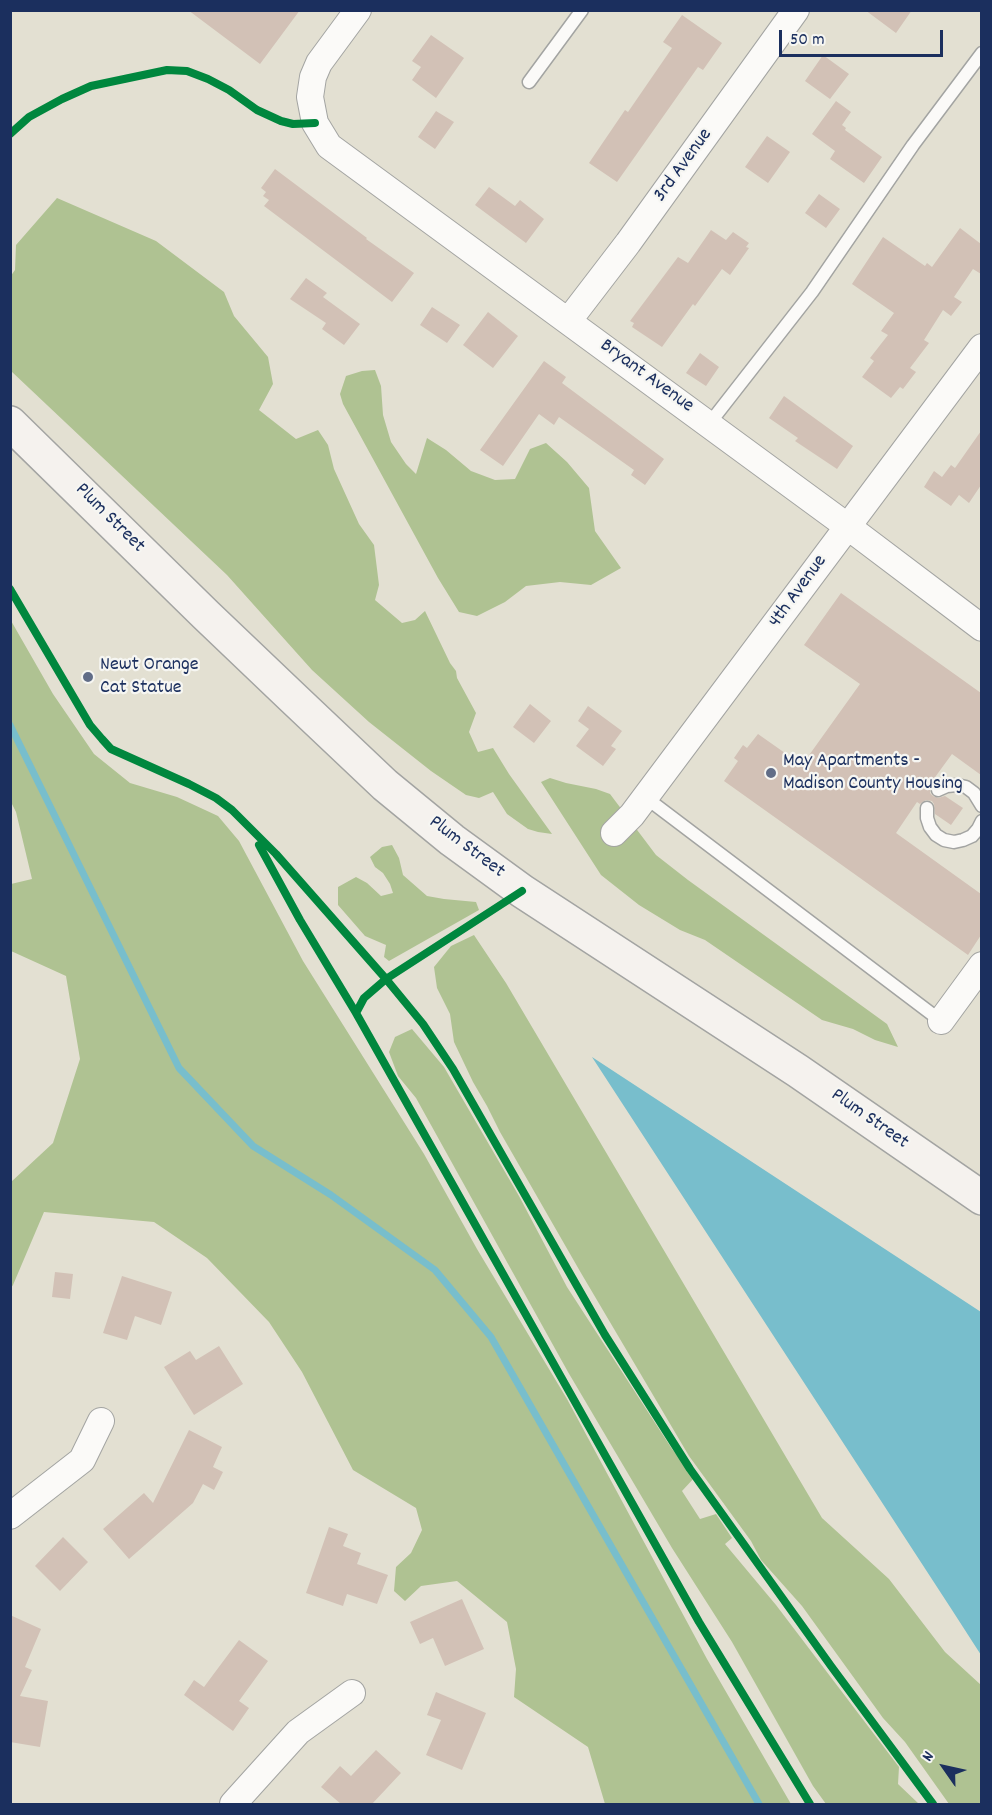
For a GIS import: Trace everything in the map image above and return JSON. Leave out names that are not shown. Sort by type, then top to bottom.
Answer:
[{"type":"main road","name":"Plum Street","points":[[10,423],[206,615],[385,785],[452,840],[522,891],[798,1071],[981,1198]]},
{"type":"street","name":"Bryant Avenue","points":[[358,10],[319,63],[313,76],[310,97],[315,123],[329,146],[569,320],[981,628]]},
{"type":"street","name":"3rd Avenue","points":[[569,320],[628,243],[796,10]]},
{"type":"street","name":"4th Avenue","points":[[614,833],[645,798],[981,347]]},
{"type":"street","points":[[941,1021],[981,965]]},
{"type":"street","points":[[10,1516],[82,1460],[101,1420]]},
{"type":"street","points":[[233,1804],[298,1732],[352,1693]]},
{"type":"lane","points":[[530,82],[582,10]]},
{"type":"lane","points":[[709,424],[812,292],[913,145],[981,52]]},
{"type":"lane","points":[[938,790],[947,786],[966,787],[974,793],[981,806]]},
{"type":"lane","points":[[645,798],[941,1021]]},
{"type":"lane","points":[[927,808],[930,827],[944,840],[954,842],[963,840],[972,836],[980,827]]},
{"type":"green space","points":[[57,198],[156,241],[224,292],[234,316],[268,357],[273,384],[259,410],[296,439],[318,430],[328,445],[334,469],[359,524],[374,545],[379,585],[375,600],[402,623],[415,620],[425,611],[476,713],[469,732],[478,752],[493,748],[552,834],[528,829],[507,814],[493,792],[479,798],[466,795],[431,771],[369,722],[312,670],[227,575],[11,371],[10,277],[15,270],[16,245]]},
{"type":"green space","points":[[375,370],[381,386],[383,415],[391,442],[416,474],[427,438],[446,450],[471,471],[495,480],[515,479],[530,449],[546,443],[567,462],[589,488],[595,531],[621,568],[591,585],[560,582],[526,586],[505,602],[477,616],[459,612],[343,404],[340,394],[346,376]]},
{"type":"green space","points":[[10,619],[53,694],[94,754],[130,783],[177,797],[218,816],[239,841],[303,961],[424,1154],[477,1249],[567,1399],[707,1659],[791,1804],[605,1804],[588,1747],[514,1697],[516,1669],[507,1622],[457,1581],[421,1586],[405,1601],[394,1591],[396,1567],[411,1553],[422,1530],[416,1508],[353,1470],[302,1372],[269,1322],[207,1258],[154,1222],[44,1212],[11,1288],[11,1182],[53,1143],[80,1059],[66,976],[11,951],[11,884],[32,879],[16,812],[11,802]]},
{"type":"green space","points":[[550,778],[610,794],[656,855],[887,1024],[898,1047],[875,1040],[853,1029],[822,1020],[705,940],[680,930],[639,905],[601,875],[541,782]]},
{"type":"green space","points":[[392,845],[399,858],[403,875],[427,896],[476,902],[479,910],[389,961],[384,957],[386,945],[365,936],[338,905],[338,887],[356,877],[367,883],[381,896],[393,893],[383,873],[375,867],[370,857],[382,847]]},
{"type":"green space","points":[[474,935],[506,983],[822,1518],[889,1579],[945,1652],[981,1685],[981,1804],[949,1804],[802,1606],[761,1560],[751,1541],[689,1456],[581,1273],[500,1132],[454,1042],[450,1014],[437,988],[434,967],[451,946]]},
{"type":"green space","points":[[412,1029],[444,1067],[519,1196],[567,1287],[672,1449],[695,1477],[682,1491],[700,1519],[716,1514],[732,1538],[725,1544],[776,1605],[899,1767],[898,1784],[919,1804],[826,1804],[813,1786],[732,1642],[672,1548],[568,1372],[416,1098],[398,1076],[389,1052],[395,1037]]},
{"type":"water","points":[[592,1057],[981,1312],[981,1655],[952,1610]]},
{"type":"building","points":[[188,10],[300,10],[260,64]]},
{"type":"building","points":[[865,10],[912,10],[896,33]]},
{"type":"building","points":[[682,15],[722,43],[703,70],[698,67],[617,182],[589,163],[625,110],[628,112],[672,48],[663,42]]},
{"type":"building","points":[[431,35],[464,58],[436,98],[412,80],[421,67],[412,61]]},
{"type":"building","points":[[823,55],[849,74],[830,99],[805,81]]},
{"type":"building","points":[[836,101],[851,112],[842,125],[846,128],[845,130],[882,157],[864,183],[830,159],[835,151],[812,134]]},
{"type":"building","points":[[436,111],[454,122],[435,149],[418,137]]},
{"type":"building","points":[[767,136],[790,152],[768,183],[745,167]]},
{"type":"building","points":[[275,169],[414,273],[392,302],[264,206],[269,200],[263,196],[266,192],[261,188]]},
{"type":"building","points":[[489,187],[515,206],[520,200],[544,219],[526,243],[475,205]]},
{"type":"building","points":[[819,194],[840,209],[826,228],[805,213]]},
{"type":"building","points":[[960,228],[981,244],[981,274],[973,269],[954,297],[962,302],[951,316],[943,310],[924,340],[929,343],[910,368],[916,372],[903,389],[900,387],[891,398],[862,377],[874,361],[870,358],[888,335],[881,331],[894,313],[852,284],[883,237],[925,266],[927,263],[932,267]]},
{"type":"building","points":[[711,230],[726,240],[733,232],[749,243],[746,247],[749,248],[730,275],[722,269],[662,347],[632,327],[634,323],[630,321],[678,257],[688,263]]},
{"type":"building","points":[[306,278],[327,293],[323,297],[360,324],[344,345],[322,329],[326,323],[290,299]]},
{"type":"building","points":[[432,307],[460,325],[447,343],[420,325]]},
{"type":"building","points":[[488,312],[518,336],[493,368],[463,345]]},
{"type":"building","points":[[700,353],[719,367],[706,386],[686,373]]},
{"type":"building","points":[[544,361],[566,377],[562,383],[664,459],[645,485],[631,475],[634,470],[559,417],[554,425],[539,414],[503,466],[480,450]]},
{"type":"building","points":[[784,396],[853,446],[837,469],[795,441],[798,438],[769,418]]},
{"type":"building","points":[[981,431],[981,485],[969,503],[959,495],[951,506],[924,487],[934,471],[942,477],[951,465],[955,468]]},
{"type":"building","name":"May Apartments - Madison County Housing","points":[[841,593],[981,693],[981,775],[952,754],[930,784],[930,793],[933,796],[938,798],[945,796],[963,808],[951,825],[935,814],[932,801],[926,800],[920,804],[917,802],[896,833],[981,894],[981,935],[968,955],[724,781],[738,761],[734,758],[743,745],[747,748],[758,734],[802,765],[860,684],[804,645]]},
{"type":"building","points":[[530,704],[551,721],[534,743],[513,727]]},
{"type":"building","points":[[588,706],[622,731],[611,746],[616,749],[603,766],[576,746],[589,729],[578,721]]},
{"type":"building","points":[[55,1272],[73,1274],[70,1299],[52,1297]]},
{"type":"building","points":[[122,1276],[172,1292],[161,1325],[135,1316],[127,1340],[103,1333]]},
{"type":"building","points":[[219,1346],[243,1384],[194,1415],[164,1367],[190,1351],[196,1360]]},
{"type":"building","points":[[189,1430],[222,1447],[213,1467],[223,1472],[214,1490],[203,1484],[193,1503],[129,1559],[103,1529],[144,1493],[153,1503]]},
{"type":"building","points":[[329,1527],[348,1534],[343,1546],[361,1553],[357,1564],[388,1575],[377,1604],[347,1594],[343,1606],[306,1593]]},
{"type":"building","points":[[63,1537],[88,1562],[60,1591],[35,1566]]},
{"type":"building","points":[[462,1599],[484,1649],[445,1666],[433,1638],[420,1644],[410,1622]]},
{"type":"building","points":[[10,1615],[41,1629],[25,1667],[32,1670],[20,1696],[48,1701],[40,1747],[10,1742]]},
{"type":"building","points":[[239,1640],[268,1661],[239,1701],[249,1708],[233,1731],[184,1695],[194,1680],[204,1687]]},
{"type":"building","points":[[436,1692],[486,1713],[462,1770],[426,1755],[441,1720],[427,1715]]},
{"type":"building","points":[[376,1750],[401,1773],[372,1804],[341,1804],[321,1787],[340,1766],[351,1776]]},
{"type":"waterway","points":[[10,725],[179,1068],[253,1146],[331,1195],[435,1270],[491,1337],[759,1804]]},
{"type":"cycle path","points":[[10,134],[29,117],[91,86],[167,70],[187,71],[208,79],[229,90],[257,110],[281,121],[293,124],[315,123]]},
{"type":"cycle path","points":[[10,589],[90,725],[111,749],[189,784],[216,798],[232,810],[276,854],[423,1024],[453,1069],[605,1335],[690,1469],[933,1804]]},
{"type":"cycle path","points":[[259,845],[699,1622],[810,1804]]},
{"type":"cycle path","points":[[356,1013],[364,998],[386,979],[522,891]]},
{"type":"place","name":"Newt Orange Cat Statue","points":[[88,677]]},
{"type":"place","name":"May Apartments - Madison County Housing","points":[[771,773]]}]
